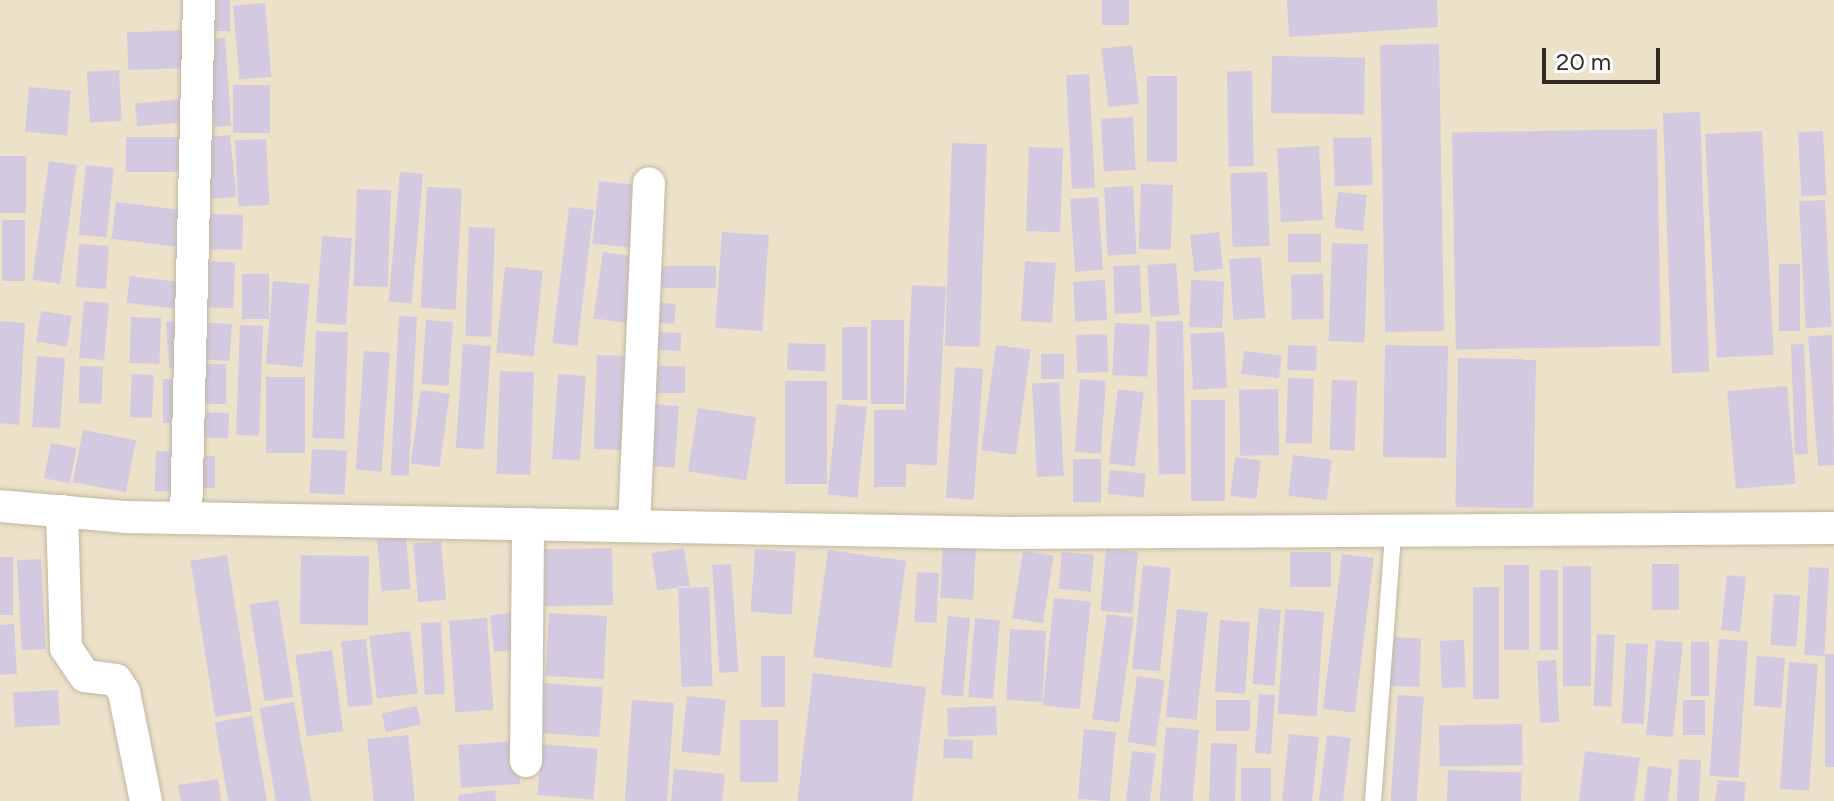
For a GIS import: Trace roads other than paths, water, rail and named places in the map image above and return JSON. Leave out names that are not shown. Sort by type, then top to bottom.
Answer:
[{"type":"street","points":[[186,518],[199,0]]},
{"type":"street","points":[[634,526],[649,183]]},
{"type":"street","points":[[0,506],[186,518],[634,526],[1393,534],[1834,528]]},
{"type":"street","points":[[62,511],[66,648],[85,676],[116,680],[124,692],[146,801]]},
{"type":"street","points":[[526,761],[528,524]]},
{"type":"lane","points":[[1373,801],[1393,534]]}]
